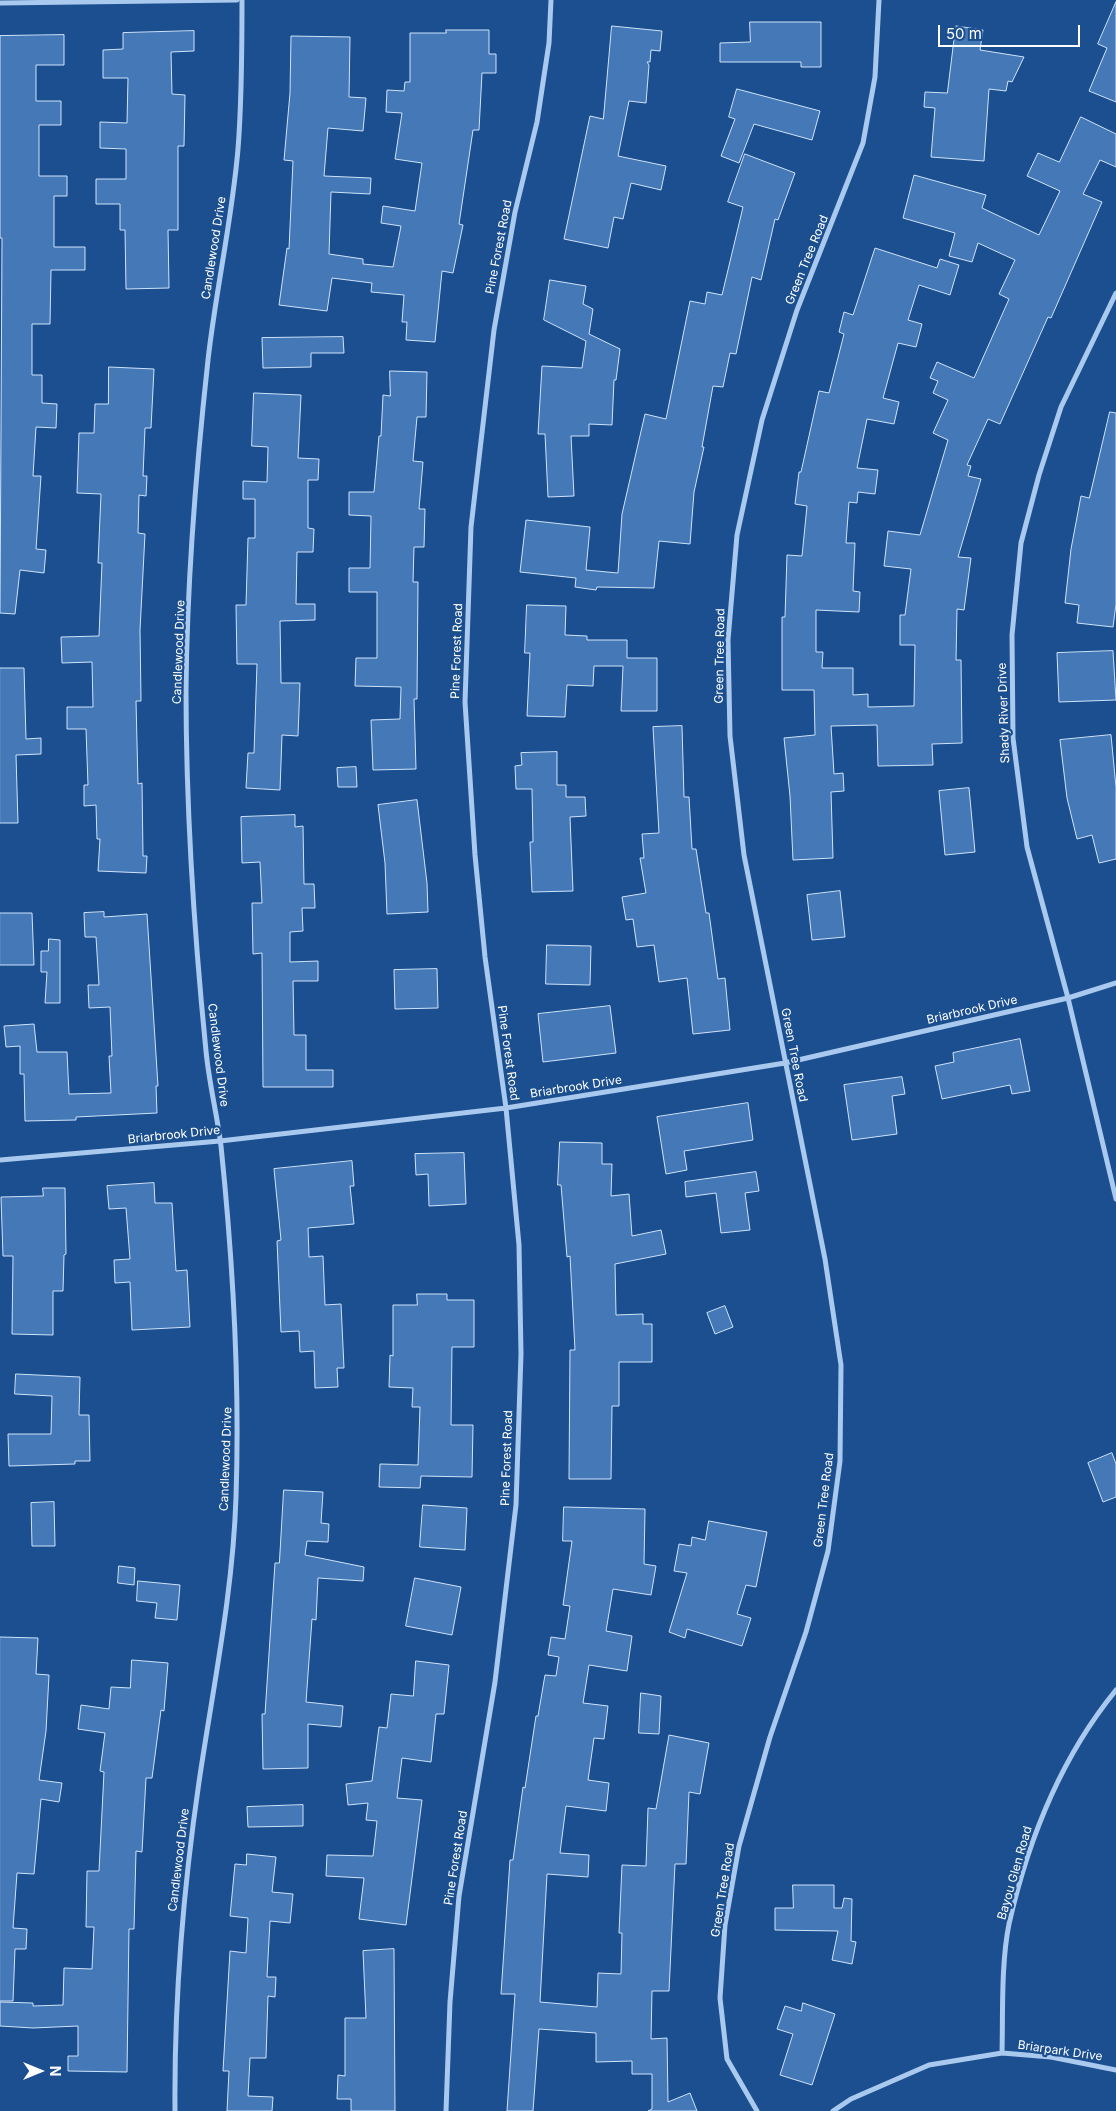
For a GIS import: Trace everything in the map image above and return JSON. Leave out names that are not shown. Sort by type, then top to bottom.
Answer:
[{"type":"street","points":[[0,3],[237,0]]},
{"type":"street","name":"Candlewood Drive","points":[[175,2111],[178,1966],[186,1872],[224,1632],[236,1504],[238,1400],[231,1266],[220,1141],[206,1061],[196,954],[189,831],[186,688],[194,519],[208,360],[238,148],[242,77],[242,0]]},
{"type":"street","name":"Pine Forest Road","points":[[446,2111],[450,2002],[460,1896],[495,1682],[516,1505],[521,1354],[519,1245],[506,1108],[483,938],[475,855],[465,702],[470,527],[494,330],[515,212],[538,122],[548,43],[551,0]]},
{"type":"street","name":"Green Tree Road","points":[[757,2111],[727,2058],[720,1998],[725,1925],[739,1846],[770,1737],[806,1632],[828,1551],[840,1461],[841,1365],[825,1260],[744,855],[730,736],[728,640],[738,535],[762,420],[797,310],[863,143],[875,77],[879,0]]},
{"type":"street","name":"Shady River Drive","points":[[1116,293],[1061,407],[1039,474],[1020,543],[1012,635],[1013,738],[1026,847],[1068,998],[1116,1199]]},
{"type":"street","name":"Briarbrook Drive","points":[[0,1160],[220,1141],[506,1108],[785,1063],[1068,998],[1116,983]]},
{"type":"street","name":"Bayou Glen Road","points":[[1002,2053],[1004,1984],[1009,1925],[1034,1836],[1066,1764],[1104,1705],[1116,1690]]},
{"type":"street","name":"Briarpark Drive","points":[[833,2111],[851,2099],[929,2065],[1002,2053],[1051,2057],[1116,2070]]},
{"type":"building","points":[[1116,2],[1116,102],[1089,91],[1107,48],[1098,44]]},
{"type":"building","points":[[750,22],[821,22],[821,67],[801,67],[801,62],[720,62],[720,43],[750,42]]},
{"type":"building","points":[[612,26],[662,31],[660,51],[651,50],[650,62],[647,62],[649,65],[646,103],[629,101],[618,156],[666,166],[661,190],[631,183],[623,219],[614,217],[608,248],[564,239],[590,116],[603,119]]},
{"type":"building","points":[[956,26],[983,30],[980,50],[1024,57],[1012,82],[1008,81],[1006,91],[989,89],[984,161],[931,157],[935,108],[924,107],[925,92],[947,93]]},
{"type":"building","points":[[446,30],[489,30],[489,54],[496,54],[496,73],[482,73],[479,130],[473,130],[459,224],[463,225],[453,273],[442,271],[435,342],[406,340],[407,322],[402,322],[404,295],[371,292],[372,283],[332,278],[327,311],[279,305],[287,248],[289,249],[293,161],[284,160],[290,93],[291,36],[350,37],[349,97],[366,98],[363,131],[328,128],[324,176],[371,178],[370,194],[331,192],[329,254],[363,259],[363,264],[393,267],[401,226],[381,223],[383,206],[415,211],[422,163],[395,159],[402,113],[386,112],[387,90],[404,91],[405,82],[410,82],[410,33],[446,33]]},
{"type":"building","points":[[194,31],[194,51],[171,52],[172,94],[185,95],[184,146],[178,146],[178,230],[168,230],[169,288],[126,289],[125,230],[120,230],[120,204],[96,204],[96,179],[126,179],[126,149],[100,148],[100,122],[127,123],[128,78],[103,78],[103,50],[123,49],[123,33]]},
{"type":"building","points":[[64,35],[64,65],[36,65],[36,101],[61,101],[61,125],[39,125],[39,176],[67,176],[67,196],[54,196],[54,247],[85,247],[85,270],[51,270],[50,324],[32,324],[32,375],[42,375],[42,403],[57,404],[56,428],[36,427],[33,476],[41,476],[36,549],[46,550],[44,573],[20,570],[15,614],[0,613],[2,238],[0,238],[0,36]]},
{"type":"building","points":[[737,89],[820,111],[812,140],[754,124],[739,163],[721,156],[735,119],[729,117]]},
{"type":"building","points":[[1081,117],[1116,134],[1116,167],[1100,160],[1083,194],[1102,202],[1051,318],[1048,317],[1000,424],[988,419],[967,465],[971,466],[968,476],[981,479],[958,557],[971,558],[964,610],[957,609],[956,660],[961,660],[962,743],[932,744],[933,765],[878,766],[877,725],[831,726],[834,774],[843,773],[844,791],[831,792],[833,858],[793,860],[790,796],[784,738],[815,735],[814,690],[782,690],[782,617],[785,617],[787,555],[802,556],[807,506],[795,504],[799,472],[801,472],[819,391],[829,393],[844,334],[839,332],[844,312],[853,315],[875,248],[937,268],[940,259],[959,265],[950,295],[919,285],[908,320],[922,324],[916,347],[898,343],[883,398],[899,402],[894,424],[867,419],[857,468],[878,470],[875,494],[858,492],[857,503],[849,502],[846,543],[855,543],[853,591],[860,592],[859,612],[816,610],[816,652],[823,652],[822,668],[853,668],[853,695],[868,694],[868,707],[914,706],[915,645],[900,645],[900,615],[905,615],[911,569],[884,566],[888,531],[920,535],[948,440],[933,433],[948,400],[933,393],[938,381],[930,378],[937,362],[974,378],[1009,299],[999,294],[1015,260],[978,243],[972,262],[949,256],[955,233],[903,218],[914,175],[986,195],[982,208],[1039,235],[1060,191],[1027,176],[1038,153],[1059,162]]},
{"type":"building","points":[[745,154],[795,173],[778,220],[775,219],[761,280],[752,277],[736,354],[730,353],[723,387],[713,386],[702,447],[704,447],[694,492],[690,544],[659,541],[654,588],[597,587],[596,590],[575,587],[576,578],[520,572],[526,520],[590,527],[586,570],[618,573],[622,514],[645,414],[666,419],[690,301],[705,304],[707,292],[722,295],[743,207],[728,202]]},
{"type":"building","points":[[550,280],[586,286],[583,304],[593,309],[589,334],[620,349],[616,380],[614,380],[612,425],[589,424],[589,436],[571,436],[574,496],[548,497],[545,434],[538,434],[542,366],[582,368],[586,341],[544,320]]},
{"type":"building","points":[[343,337],[344,353],[311,353],[311,367],[263,368],[262,338]]},
{"type":"building","points":[[109,367],[154,369],[151,428],[145,428],[143,476],[147,476],[146,496],[139,495],[138,533],[145,534],[140,630],[141,701],[136,701],[138,784],[142,783],[143,856],[147,856],[146,873],[98,871],[100,839],[97,839],[96,805],[84,806],[84,785],[88,785],[86,729],[67,729],[67,707],[93,707],[92,662],[62,663],[61,637],[99,636],[102,563],[98,563],[101,494],[77,493],[79,433],[94,433],[95,404],[108,404]]},
{"type":"building","points":[[390,371],[427,372],[426,417],[417,417],[413,461],[423,462],[419,509],[425,509],[424,547],[414,547],[413,582],[418,582],[417,699],[414,699],[416,769],[373,770],[371,720],[400,719],[401,687],[355,686],[356,658],[377,658],[377,592],[349,592],[349,568],[370,568],[371,516],[349,515],[349,492],[374,492],[379,436],[381,436],[383,395],[390,396]]},
{"type":"building","points":[[254,393],[301,395],[298,458],[319,459],[318,480],[308,480],[308,528],[314,529],[313,552],[297,552],[296,604],[315,604],[315,620],[280,621],[281,683],[300,683],[298,736],[282,735],[280,790],[246,788],[248,753],[254,753],[257,664],[237,664],[236,605],[246,605],[248,538],[255,538],[255,499],[243,499],[243,481],[267,482],[268,447],[252,446]]},
{"type":"building","points":[[1110,412],[1116,413],[1116,604],[1113,627],[1077,623],[1079,605],[1065,603],[1071,549],[1081,496],[1089,498]]},
{"type":"building","points":[[527,605],[566,606],[565,635],[587,636],[587,640],[627,640],[627,658],[657,658],[657,711],[621,711],[623,666],[594,666],[593,686],[567,685],[565,717],[527,716],[530,653],[525,653]]},
{"type":"building","points":[[1113,651],[1116,700],[1059,702],[1057,653]]},
{"type":"building","points":[[0,668],[24,668],[26,739],[41,738],[41,754],[16,755],[18,823],[0,823]]},
{"type":"building","points":[[682,726],[684,797],[689,797],[692,849],[696,849],[706,913],[709,913],[718,979],[725,978],[730,1030],[693,1034],[687,978],[659,982],[654,945],[637,947],[633,919],[626,920],[622,897],[646,893],[640,858],[644,858],[642,834],[659,833],[653,727]]},
{"type":"building","points":[[1111,735],[1116,787],[1116,859],[1099,863],[1092,835],[1077,839],[1067,798],[1060,740]]},
{"type":"building","points":[[557,752],[557,785],[566,785],[566,797],[585,797],[586,816],[570,817],[573,891],[532,892],[530,842],[533,842],[532,789],[516,789],[515,766],[522,765],[521,753]]},
{"type":"building","points":[[356,767],[357,787],[338,787],[337,768]]},
{"type":"building","points":[[969,788],[975,852],[945,855],[939,791]]},
{"type":"building","points":[[417,800],[427,883],[428,912],[387,914],[385,863],[378,805]]},
{"type":"building","points":[[295,815],[295,827],[303,826],[304,884],[314,884],[315,908],[302,908],[303,931],[290,932],[290,962],[318,961],[318,981],[293,981],[294,1035],[306,1035],[306,1070],[333,1070],[333,1087],[263,1087],[262,953],[253,954],[252,903],[262,903],[260,862],[242,863],[241,817]]},
{"type":"building","points":[[840,891],[845,937],[812,940],[807,895]]},
{"type":"building","points":[[104,912],[104,917],[147,914],[158,1086],[156,1086],[157,1113],[76,1117],[76,1120],[25,1121],[24,1074],[20,1074],[20,1046],[6,1047],[4,1026],[34,1024],[37,1052],[67,1052],[69,1094],[111,1093],[109,1056],[112,1056],[110,1007],[89,1008],[88,985],[99,985],[96,937],[85,937],[84,913]]},
{"type":"building","points":[[0,913],[32,913],[34,965],[0,965]]},
{"type":"building","points":[[49,939],[60,940],[60,1003],[45,1003],[47,972],[41,972],[41,951],[48,951]]},
{"type":"building","points":[[547,945],[591,946],[590,985],[546,984]]},
{"type":"building","points":[[437,969],[438,1008],[395,1009],[394,970]]},
{"type":"building","points":[[610,1006],[616,1053],[543,1062],[538,1014]]},
{"type":"building","points":[[1020,1039],[1030,1091],[1012,1094],[1010,1085],[942,1099],[935,1066],[954,1062],[953,1053]]},
{"type":"building","points":[[902,1077],[905,1094],[892,1096],[897,1134],[852,1140],[844,1085]]},
{"type":"building","points":[[748,1103],[753,1140],[684,1151],[687,1170],[666,1174],[657,1117]]},
{"type":"building","points":[[560,1142],[602,1143],[602,1164],[612,1164],[611,1196],[629,1194],[632,1236],[661,1230],[666,1254],[615,1264],[616,1315],[643,1314],[643,1324],[652,1324],[652,1362],[619,1362],[619,1406],[612,1406],[611,1479],[569,1479],[570,1350],[575,1350],[570,1256],[567,1257],[561,1185],[558,1185]]},
{"type":"building","points":[[464,1153],[466,1204],[429,1206],[428,1174],[416,1175],[415,1154]]},
{"type":"building","points":[[352,1161],[354,1186],[350,1186],[354,1224],[308,1228],[309,1257],[323,1256],[325,1305],[341,1304],[344,1368],[337,1368],[338,1387],[315,1388],[314,1351],[300,1352],[299,1331],[281,1332],[277,1241],[281,1240],[274,1169]]},
{"type":"building","points":[[756,1172],[759,1191],[745,1193],[750,1230],[721,1233],[716,1193],[686,1197],[685,1182]]},
{"type":"building","points":[[154,1183],[155,1203],[172,1203],[176,1271],[187,1270],[190,1327],[132,1330],[130,1282],[115,1283],[114,1260],[130,1259],[126,1208],[109,1209],[107,1186]]},
{"type":"building","points":[[43,1188],[65,1188],[66,1254],[64,1255],[63,1291],[53,1291],[53,1335],[12,1334],[13,1256],[3,1256],[1,1197],[43,1196]]},
{"type":"building","points":[[417,1294],[447,1294],[447,1300],[474,1300],[474,1347],[452,1347],[451,1425],[473,1425],[472,1477],[421,1476],[420,1488],[379,1487],[380,1464],[418,1465],[420,1407],[412,1407],[413,1388],[389,1387],[390,1355],[393,1356],[393,1305],[417,1305]]},
{"type":"building","points":[[725,1306],[733,1327],[715,1334],[707,1313]]},
{"type":"building","points":[[16,1374],[80,1377],[79,1415],[89,1415],[90,1461],[75,1461],[75,1464],[9,1466],[8,1434],[51,1434],[52,1396],[15,1394]]},
{"type":"building","points":[[1112,1453],[1116,1464],[1116,1497],[1103,1502],[1088,1463]]},
{"type":"building","points":[[284,1490],[323,1492],[321,1523],[329,1524],[328,1542],[307,1541],[305,1555],[364,1567],[363,1581],[318,1578],[316,1620],[312,1619],[306,1702],[343,1706],[341,1727],[308,1724],[308,1768],[263,1769],[262,1714],[265,1714],[275,1563],[279,1563]]},
{"type":"building","points":[[54,1502],[55,1546],[32,1546],[31,1503]]},
{"type":"building","points":[[423,1505],[467,1508],[465,1550],[420,1547]]},
{"type":"building","points":[[564,1507],[645,1509],[644,1564],[656,1566],[651,1595],[613,1589],[606,1631],[632,1636],[627,1671],[589,1665],[583,1703],[608,1706],[604,1739],[594,1738],[588,1780],[609,1783],[606,1811],[566,1806],[560,1853],[589,1855],[588,1877],[547,1874],[540,2002],[597,2007],[598,1973],[621,1974],[622,1933],[619,1933],[622,1865],[646,1866],[648,1808],[656,1809],[669,1735],[709,1743],[700,1794],[689,1792],[686,1864],[675,1864],[669,1991],[652,1991],[651,2039],[667,2038],[668,2102],[690,2093],[697,2111],[648,2111],[652,2109],[652,2074],[632,2074],[632,2061],[596,2062],[596,2033],[539,2029],[533,2111],[507,2111],[515,1994],[501,1994],[510,1860],[513,1860],[523,1787],[525,1788],[536,1716],[538,1716],[545,1675],[556,1676],[559,1657],[548,1655],[551,1637],[565,1639],[570,1606],[563,1605],[572,1541],[563,1541]]},
{"type":"building","points":[[709,1521],[767,1532],[756,1587],[746,1585],[737,1614],[751,1618],[742,1646],[687,1629],[685,1638],[669,1632],[687,1573],[674,1571],[679,1544],[691,1546],[692,1537],[705,1540]]},
{"type":"building","points":[[119,1566],[135,1568],[134,1585],[118,1583]]},
{"type":"building","points":[[415,1578],[461,1587],[452,1635],[406,1626]]},
{"type":"building","points":[[138,1581],[180,1585],[177,1620],[155,1618],[157,1603],[137,1601]]},
{"type":"building","points":[[0,1637],[38,1638],[36,1674],[49,1675],[46,1731],[39,1780],[62,1783],[59,1802],[41,1799],[34,1874],[17,1873],[13,1928],[27,1929],[26,1949],[15,1949],[13,2001],[0,2001]]},
{"type":"building","points":[[132,1660],[168,1663],[164,1711],[161,1710],[152,1778],[146,1778],[142,1852],[136,1851],[134,1929],[129,1929],[127,2072],[68,2071],[68,2056],[78,2056],[78,2026],[33,2028],[0,2026],[0,2002],[33,2003],[33,2006],[63,2005],[64,1968],[92,1969],[94,1927],[86,1927],[87,1871],[99,1871],[104,1772],[100,1771],[105,1733],[78,1729],[81,1705],[109,1709],[111,1687],[130,1688]]},
{"type":"building","points":[[416,1661],[449,1665],[444,1714],[436,1714],[431,1762],[402,1758],[397,1798],[422,1800],[406,1925],[359,1919],[364,1878],[326,1876],[327,1855],[373,1856],[377,1821],[366,1820],[368,1803],[348,1805],[346,1784],[372,1781],[379,1727],[387,1728],[391,1694],[413,1696]]},
{"type":"building","points":[[641,1693],[661,1696],[659,1734],[639,1733]]},
{"type":"building","points":[[303,1805],[303,1826],[248,1827],[247,1807]]},
{"type":"building","points":[[247,1854],[276,1857],[272,1892],[293,1894],[290,1923],[270,1921],[267,1977],[276,1977],[275,1997],[268,1996],[266,2058],[250,2058],[248,2096],[273,2097],[272,2111],[227,2111],[229,2071],[223,2071],[230,1951],[246,1953],[248,1918],[230,1916],[235,1864],[246,1865]]},
{"type":"building","points":[[793,1885],[834,1885],[834,1908],[842,1908],[844,1898],[852,1899],[851,1941],[856,1942],[852,1964],[832,1960],[838,1931],[775,1930],[775,1908],[793,1908]]},
{"type":"building","points":[[394,1949],[395,2111],[351,2111],[351,2099],[337,2099],[338,2075],[345,2076],[345,2018],[366,2018],[363,1951]]},
{"type":"building","points":[[803,2003],[835,2014],[812,2085],[780,2075],[793,2034],[777,2029],[785,2006],[801,2011]]}]
